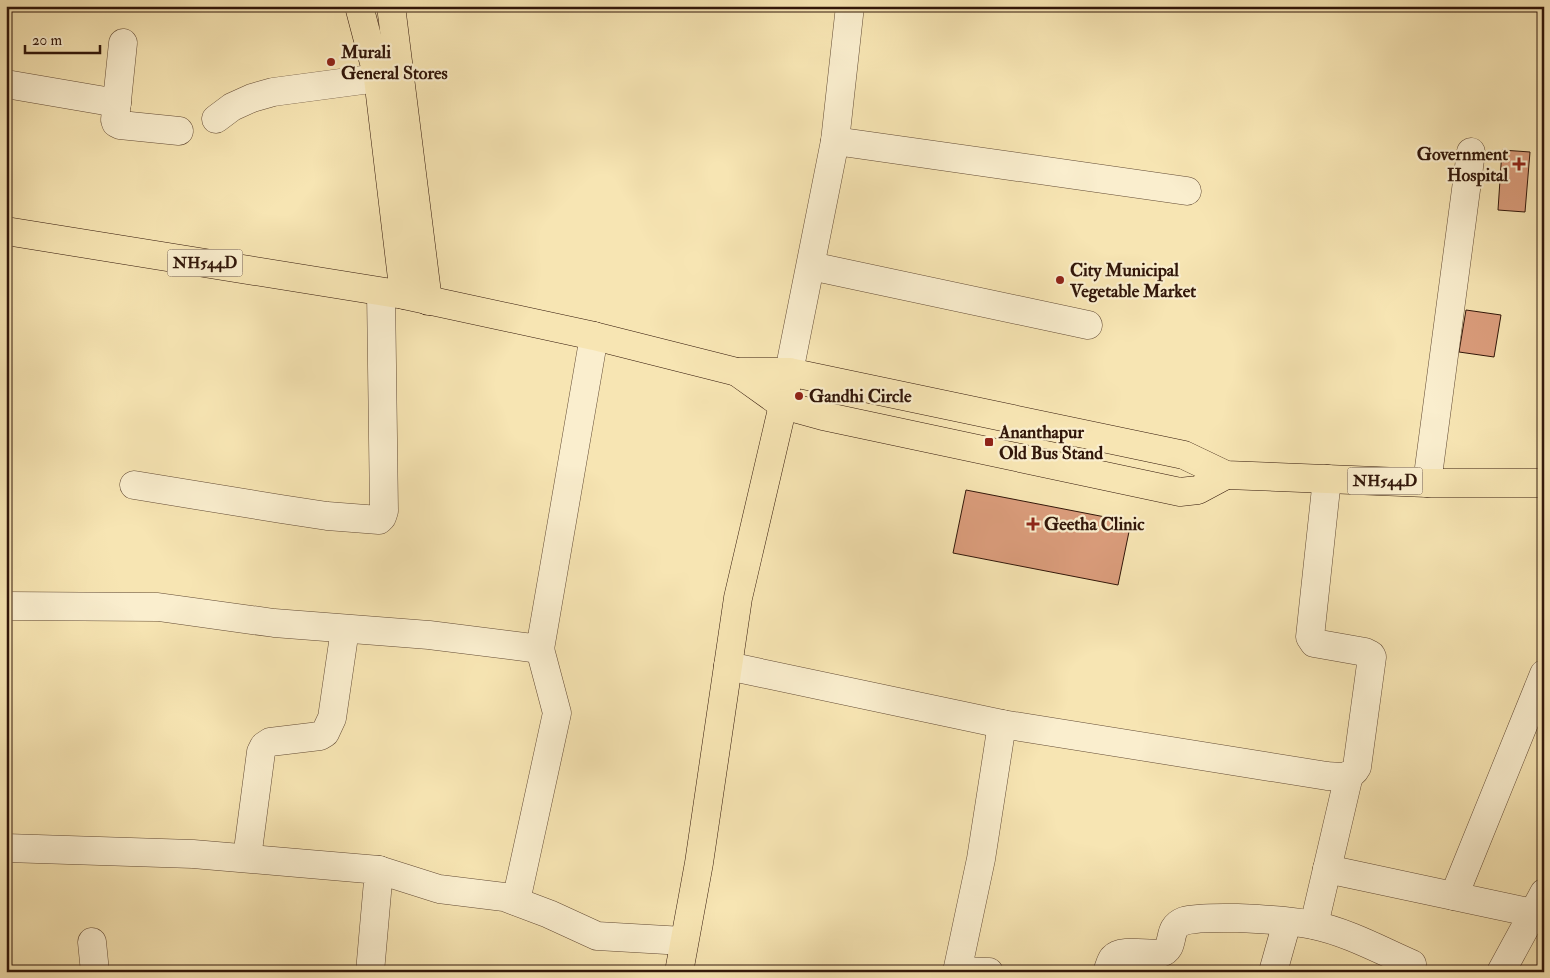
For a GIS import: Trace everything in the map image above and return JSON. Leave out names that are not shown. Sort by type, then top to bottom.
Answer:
[{"type":"main road","points":[[359,6],[378,78],[404,296]]},
{"type":"main road","points":[[391,6],[404,296]]},
{"type":"main road","name":"NH544D","points":[[6,231],[404,296],[594,336],[737,372],[789,372],[1184,455],[1226,476],[1426,483],[1544,482]]},
{"type":"main road","name":"NH544D","points":[[737,372],[784,405],[823,416],[1180,492],[1198,490],[1226,476]]},
{"type":"main road","points":[[679,972],[698,863],[738,598],[784,405],[789,372]]},
{"type":"street","points":[[789,372],[835,140],[850,6]]},
{"type":"street","points":[[123,43],[115,120],[118,125],[179,131]]},
{"type":"street","points":[[216,119],[252,98],[273,92],[378,78]]},
{"type":"street","points":[[6,84],[117,103]]},
{"type":"street","points":[[835,140],[1187,191]]},
{"type":"street","points":[[1426,483],[1471,152]]},
{"type":"street","points":[[811,266],[1088,325]]},
{"type":"street","points":[[134,485],[326,516],[379,520],[384,511],[404,296]]},
{"type":"street","points":[[516,901],[557,714],[540,649],[594,336]]},
{"type":"street","points":[[728,666],[1002,724],[1327,776],[1349,776],[1357,768],[1372,657],[1369,653],[1365,652],[1314,643],[1310,637],[1327,479]]},
{"type":"street","points":[[6,606],[158,607],[274,623],[429,635],[540,649]]},
{"type":"street","points":[[247,858],[261,752],[264,746],[270,742],[320,736],[325,733],[332,718],[345,629]]},
{"type":"street","points":[[1454,896],[1544,674]]},
{"type":"street","points":[[989,972],[957,971],[981,859],[1002,724]]},
{"type":"street","points":[[1314,925],[1349,776]]},
{"type":"street","points":[[6,848],[193,854],[379,870],[439,889],[504,897],[597,936],[684,942]]},
{"type":"street","points":[[1327,869],[1454,896],[1538,903],[1501,972]]},
{"type":"street","points":[[370,972],[379,870]]},
{"type":"street","points":[[1107,972],[1112,959],[1116,955],[1161,953],[1167,950],[1174,927],[1187,920],[1222,918],[1261,919],[1314,925],[1342,934],[1412,964]]},
{"type":"street","points":[[1273,972],[1287,922]]},
{"type":"street","points":[[92,942],[95,972]]},
{"type":"building","points":[[1502,150],[1530,152],[1525,212],[1498,210]]},
{"type":"building","points":[[1466,310],[1501,315],[1494,357],[1459,352]]},
{"type":"building","points":[[966,490],[1131,522],[1118,585],[953,553]]},
{"type":"place","name":"Murali General Stores","points":[[331,62]]},
{"type":"place","name":"Government Hospital","points":[[1519,164]]},
{"type":"place","name":"City Municipal Vegetable Market","points":[[1060,280]]},
{"type":"place","name":"Gandhi Circle","points":[[799,396]]},
{"type":"place","name":"Ananthapur Old Bus Stand","points":[[989,442]]},
{"type":"place","name":"Geetha Clinic","points":[[1033,524]]}]
